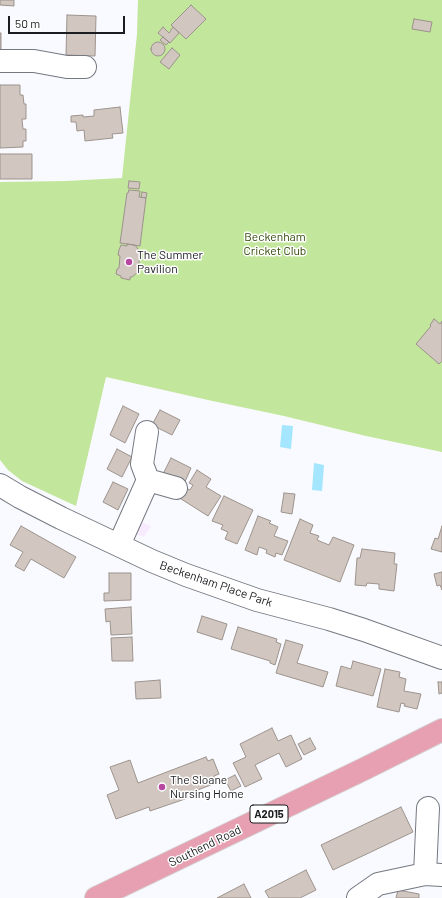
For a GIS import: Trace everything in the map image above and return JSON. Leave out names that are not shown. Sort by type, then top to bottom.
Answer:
[{"type":"main road","name":"Southend Road","points":[[96,898],[442,730]]},
{"type":"street","points":[[0,61],[34,61],[67,67],[85,67]]},
{"type":"street","points":[[119,545],[148,480],[142,464],[147,432]]},
{"type":"street","points":[[148,480],[176,488]]},
{"type":"street","name":"Beckenham Place Park","points":[[0,485],[20,497],[169,568],[257,600],[329,619],[442,658]]},
{"type":"street","points":[[358,898],[378,884],[433,874],[428,808]]},
{"type":"shaded area","points":[[139,521],[151,526],[144,537],[133,533]]},
{"type":"green space","name":"Beckenham Cricket Club","points":[[138,0],[442,0],[442,452],[106,377],[76,506],[22,481],[8,470],[0,460],[0,182],[122,178],[137,34]]},
{"type":"water","points":[[282,425],[293,426],[291,449],[280,447]]},
{"type":"water","points":[[314,463],[324,465],[322,491],[312,490]]},
{"type":"building","points":[[0,0],[14,0],[14,6],[0,5]]},
{"type":"building","points":[[191,5],[206,19],[186,39],[171,25]]},
{"type":"building","points":[[67,15],[96,16],[95,56],[66,55]]},
{"type":"building","points":[[414,19],[432,22],[430,32],[412,29]]},
{"type":"building","points":[[163,27],[169,33],[173,27],[179,33],[170,43],[158,33]]},
{"type":"building","points":[[1,33],[1,53],[0,53]]},
{"type":"building","points":[[163,37],[169,42],[166,45],[160,40]]},
{"type":"building","points":[[155,42],[161,42],[165,46],[165,52],[161,56],[155,56],[151,52],[151,46]]},
{"type":"building","points":[[172,48],[180,55],[169,69],[160,62]]},
{"type":"building","points":[[0,85],[20,85],[20,95],[23,95],[24,104],[26,104],[26,119],[22,119],[23,129],[26,129],[26,141],[23,141],[23,147],[0,148]]},
{"type":"building","points":[[120,107],[123,133],[112,134],[113,138],[85,141],[84,130],[77,131],[76,122],[71,122],[71,116],[94,116],[94,110]]},
{"type":"building","points":[[0,154],[32,154],[32,179],[0,179]]},
{"type":"building","points":[[129,181],[140,182],[139,189],[128,188]]},
{"type":"building","points":[[129,190],[140,191],[139,197],[146,198],[140,246],[120,243],[127,193]]},
{"type":"building","points":[[142,192],[147,193],[146,198],[141,197]]},
{"type":"building","name":"The Summer Pavilion","points":[[127,244],[135,245],[140,252],[138,272],[130,277],[130,280],[121,278],[121,276],[116,274],[117,269],[119,268],[119,250],[121,245],[127,246]]},
{"type":"building","points":[[434,319],[440,324],[442,321],[442,361],[439,364],[416,344],[431,326],[430,325]]},
{"type":"building","points":[[123,406],[139,414],[125,443],[110,435]]},
{"type":"building","points":[[160,410],[180,420],[172,435],[152,425]]},
{"type":"building","points":[[117,449],[132,457],[122,477],[107,469]]},
{"type":"building","points":[[171,458],[191,468],[184,484],[163,474]]},
{"type":"building","points":[[197,470],[211,479],[206,487],[221,496],[208,516],[178,497],[184,487],[190,490],[193,485],[189,483]]},
{"type":"building","points":[[113,482],[128,489],[118,510],[103,502]]},
{"type":"building","points":[[284,493],[295,494],[292,514],[281,512]]},
{"type":"building","points":[[224,496],[253,510],[237,544],[225,539],[228,532],[221,529],[223,525],[212,521]]},
{"type":"building","points":[[258,516],[271,521],[269,523],[278,527],[274,536],[288,541],[282,555],[276,553],[275,557],[266,553],[267,550],[259,547],[257,555],[245,550]]},
{"type":"building","points":[[300,519],[313,525],[310,533],[319,536],[317,540],[329,545],[333,537],[354,545],[340,582],[284,560]]},
{"type":"building","points":[[21,526],[76,557],[64,578],[31,559],[24,571],[15,566],[23,552],[10,545]]},
{"type":"building","points":[[442,526],[442,552],[431,549],[435,538],[438,539]]},
{"type":"building","points":[[362,549],[395,553],[394,564],[397,564],[394,591],[379,589],[379,584],[367,583],[366,586],[355,585],[357,558],[360,558]]},
{"type":"building","points":[[442,572],[442,590],[440,585],[437,586],[434,574]]},
{"type":"building","points":[[109,573],[131,573],[131,600],[104,601],[104,593],[109,593]]},
{"type":"building","points":[[131,607],[132,634],[111,635],[110,621],[106,622],[105,609]]},
{"type":"building","points":[[202,616],[227,624],[222,640],[197,632]]},
{"type":"building","points":[[238,627],[277,639],[276,642],[281,644],[275,665],[270,663],[270,661],[231,649]]},
{"type":"building","points":[[132,637],[133,661],[112,661],[111,638]]},
{"type":"building","points":[[286,640],[303,645],[297,663],[328,672],[323,687],[276,673]]},
{"type":"building","points":[[353,661],[381,669],[373,696],[336,686],[341,666],[351,669]]},
{"type":"building","points":[[385,669],[400,672],[399,677],[406,679],[404,691],[421,694],[417,709],[404,706],[405,704],[401,703],[399,712],[377,707]]},
{"type":"building","points":[[160,680],[161,698],[136,699],[135,682]]},
{"type":"building","points":[[438,682],[442,682],[442,693],[439,694]]},
{"type":"building","points":[[272,728],[278,741],[291,735],[302,759],[286,767],[279,753],[255,765],[262,779],[245,787],[233,763],[246,757],[240,744]]},
{"type":"building","points":[[310,738],[316,749],[304,755],[298,744]]},
{"type":"building","name":"The Sloane Nursing Home","points":[[206,757],[208,761],[213,759],[219,774],[214,776],[216,783],[187,794],[188,798],[150,811],[149,807],[116,819],[107,795],[119,790],[110,767],[130,760],[138,783]]},
{"type":"building","points":[[235,775],[241,786],[231,791],[225,780]]},
{"type":"building","points":[[401,807],[413,832],[333,870],[321,845]]},
{"type":"building","points":[[306,870],[316,890],[300,898],[269,898],[265,891]]},
{"type":"building","points":[[244,884],[251,898],[217,898]]},
{"type":"building","points":[[398,890],[419,894],[419,898],[396,898]]},
{"type":"place","name":"The Summer Pavilion","points":[[129,262]]},
{"type":"place","name":"The Sloane Nursing Home","points":[[162,787]]}]
